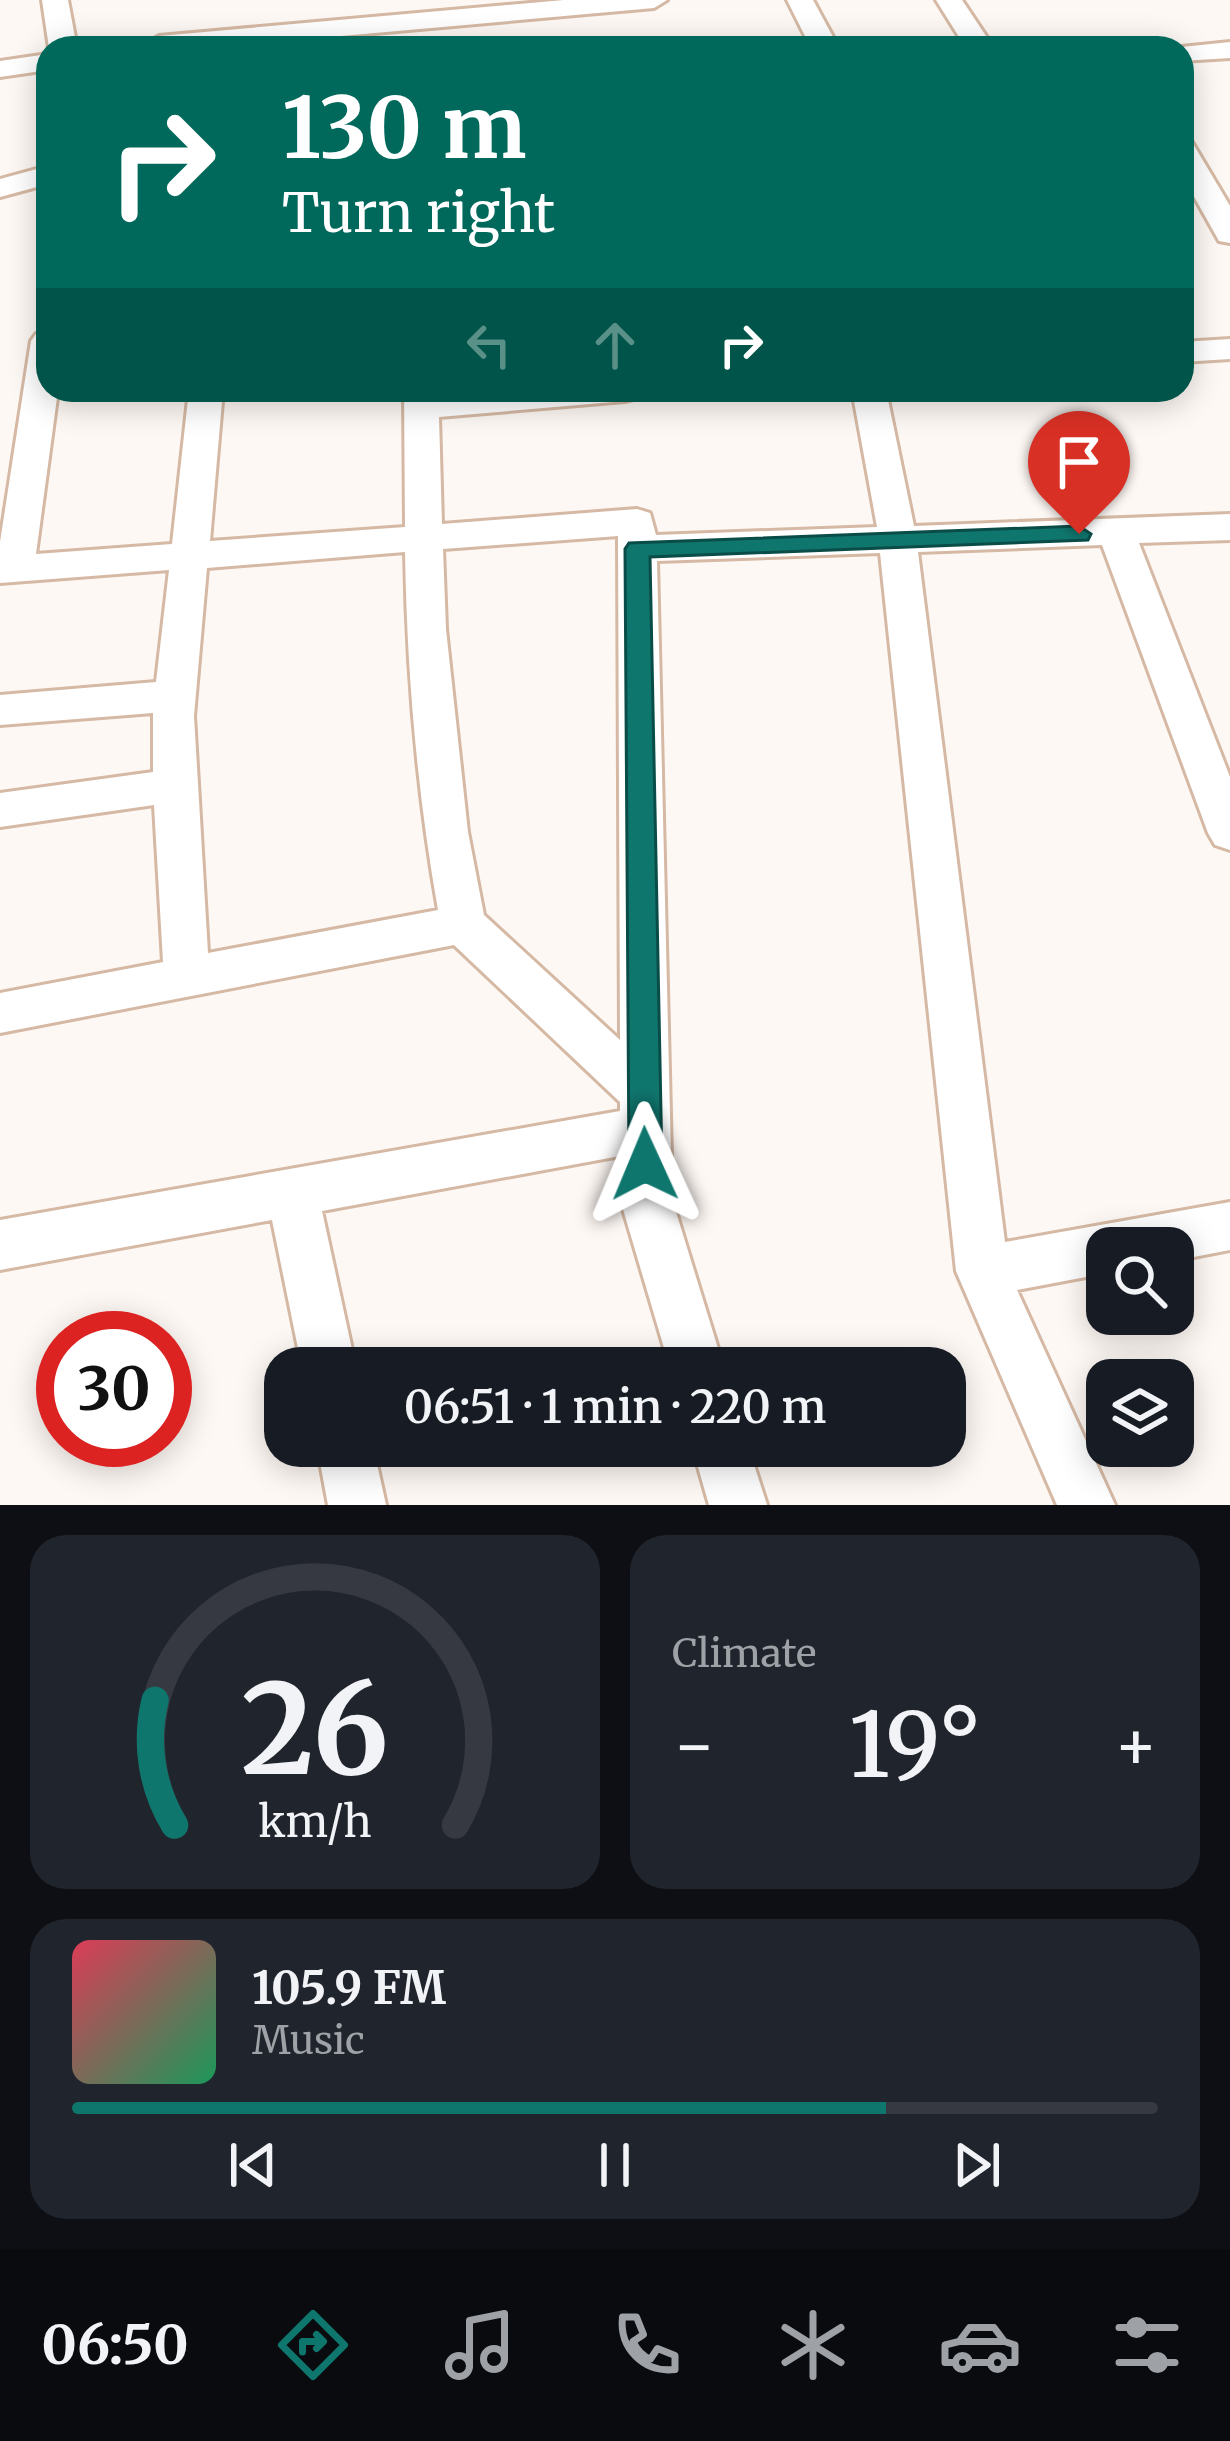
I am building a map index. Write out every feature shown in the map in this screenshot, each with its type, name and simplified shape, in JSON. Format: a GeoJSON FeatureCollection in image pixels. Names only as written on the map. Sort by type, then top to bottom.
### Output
{"type":"FeatureCollection","features":[{"type":"Feature","properties":{"kind":"street"},"geometry":{"type":"LineString","coordinates":[[55,0],[60,36]]}},
{"type":"Feature","properties":{"kind":"street"},"geometry":{"type":"LineString","coordinates":[[220,36],[426,9],[654,0]]}},
{"type":"Feature","properties":{"kind":"street"},"geometry":{"type":"LineString","coordinates":[[800,0],[819,36]]}},
{"type":"Feature","properties":{"kind":"street"},"geometry":{"type":"LineString","coordinates":[[949,0],[972,36]]}},
{"type":"Feature","properties":{"kind":"street"},"geometry":{"type":"LineString","coordinates":[[1194,52],[1230,50]]}},
{"type":"Feature","properties":{"kind":"street"},"geometry":{"type":"LineString","coordinates":[[0,69],[36,64]]}},
{"type":"Feature","properties":{"kind":"street"},"geometry":{"type":"LineString","coordinates":[[1194,174],[1230,234]]}},
{"type":"Feature","properties":{"kind":"street"},"geometry":{"type":"LineString","coordinates":[[0,188],[36,178]]}},
{"type":"Feature","properties":{"kind":"street"},"geometry":{"type":"LineString","coordinates":[[1194,351],[1230,349]]}},
{"type":"Feature","properties":{"kind":"street"},"geometry":{"type":"LineString","coordinates":[[37,402],[7,570],[637,522],[646,1198],[691,1347]]}},
{"type":"Feature","properties":{"kind":"street"},"geometry":{"type":"LineString","coordinates":[[188,980],[175,785],[175,696],[205,402]]}},
{"type":"Feature","properties":{"kind":"street"},"geometry":{"type":"LineString","coordinates":[[422,402],[426,629],[446,832],[463,924],[645,1111]]}},
{"type":"Feature","properties":{"kind":"street"},"geometry":{"type":"LineString","coordinates":[[871,402],[898,541],[982,1271],[1087,1505]]}},
{"type":"Feature","properties":{"kind":"street"},"geometry":{"type":"LineString","coordinates":[[638,549],[1230,527]]}},
{"type":"Feature","properties":{"kind":"street"},"geometry":{"type":"LineString","coordinates":[[1116,532],[1230,833]]}},
{"type":"Feature","properties":{"kind":"street"},"geometry":{"type":"LineString","coordinates":[[0,710],[175,696]]}},
{"type":"Feature","properties":{"kind":"street"},"geometry":{"type":"LineString","coordinates":[[0,810],[175,785]]}},
{"type":"Feature","properties":{"kind":"street"},"geometry":{"type":"LineString","coordinates":[[0,1012],[188,980],[463,924]]}},
{"type":"Feature","properties":{"kind":"street"},"geometry":{"type":"LineString","coordinates":[[0,1245],[292,1192],[645,1111]]}},
{"type":"Feature","properties":{"kind":"street"},"geometry":{"type":"LineString","coordinates":[[292,1192],[325,1347]]}},
{"type":"Feature","properties":{"kind":"street"},"geometry":{"type":"LineString","coordinates":[[1194,1232],[1230,1226]]}},
{"type":"Feature","properties":{"kind":"street"},"geometry":{"type":"LineString","coordinates":[[982,1271],[1086,1252]]}},
{"type":"Feature","properties":{"kind":"street"},"geometry":{"type":"LineString","coordinates":[[349,1467],[357,1505]]}},
{"type":"Feature","properties":{"kind":"street"},"geometry":{"type":"LineString","coordinates":[[726,1467],[738,1505]]}},
{"type":"Feature","properties":{"kind":"route"},"geometry":{"type":"LineString","coordinates":[[645,1164],[638,549],[1079,534]]}}]}
